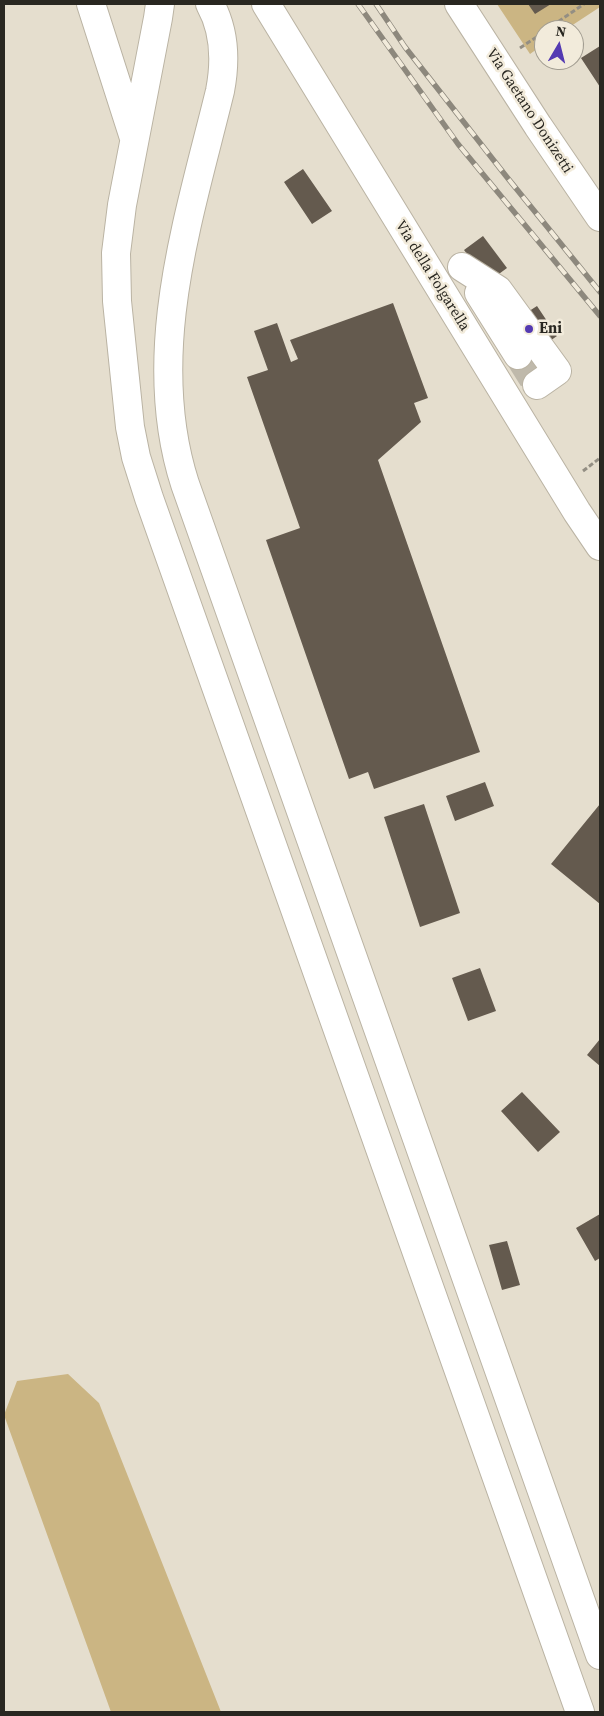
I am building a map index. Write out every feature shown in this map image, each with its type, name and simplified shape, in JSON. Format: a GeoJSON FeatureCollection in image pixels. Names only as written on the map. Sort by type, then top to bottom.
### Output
{"type":"FeatureCollection","features":[{"type":"Feature","properties":{"kind":"street"},"geometry":{"type":"LineString","coordinates":[[91,4],[135,140]]}},
{"type":"Feature","properties":{"kind":"street"},"geometry":{"type":"LineString","coordinates":[[160,4],[120,219],[116,261],[117,302],[125,388],[136,457],[580,1712]]}},
{"type":"Feature","properties":{"kind":"street"},"geometry":{"type":"LineString","coordinates":[[210,4],[219,23],[223,43],[223,67],[220,90],[183,244],[174,290],[168,358],[170,411],[175,448],[185,484],[600,1655]]}},
{"type":"Feature","properties":{"kind":"street","name":"Via della Folgarella"},"geometry":{"type":"LineString","coordinates":[[266,4],[577,512],[600,546]]}},
{"type":"Feature","properties":{"kind":"street","name":"Via Gaetano Donizetti"},"geometry":{"type":"LineString","coordinates":[[459,4],[600,217]]}},
{"type":"Feature","properties":{"kind":"street"},"geometry":{"type":"LineString","coordinates":[[426,266],[462,267],[498,290],[557,371],[535,382],[516,412]]}},
{"type":"Feature","properties":{"kind":"street"},"geometry":{"type":"LineString","coordinates":[[462,267],[518,355]]}},
{"type":"Feature","properties":{"kind":"path"},"geometry":{"type":"LineString","coordinates":[[561,20],[584,4]]}},
{"type":"Feature","properties":{"kind":"path"},"geometry":{"type":"LineString","coordinates":[[524,45],[534,38]]}},
{"type":"Feature","properties":{"kind":"path"},"geometry":{"type":"LineString","coordinates":[[581,472],[600,458]]}},
{"type":"Feature","properties":{"kind":"shaded area"},"geometry":{"type":"Polygon","coordinates":[[[497,4],[600,4],[600,7],[580,20],[534,20],[534,51],[530,54],[497,4]]]}},
{"type":"Feature","properties":{"kind":"shaded area"},"geometry":{"type":"Polygon","coordinates":[[[68,1374],[99,1403],[221,1712],[111,1712],[4,1415],[17,1381],[68,1374]]]}},
{"type":"Feature","properties":{"kind":"building"},"geometry":{"type":"Polygon","coordinates":[[[528,4],[551,4],[535,14],[528,4]]]}},
{"type":"Feature","properties":{"kind":"building"},"geometry":{"type":"Polygon","coordinates":[[[600,46],[600,87],[584,63],[584,56],[600,46]]]}},
{"type":"Feature","properties":{"kind":"building"},"geometry":{"type":"Polygon","coordinates":[[[303,169],[332,211],[312,224],[284,182],[303,169]]]}},
{"type":"Feature","properties":{"kind":"building"},"geometry":{"type":"Polygon","coordinates":[[[483,236],[507,268],[488,282],[464,250],[483,236]]]}},
{"type":"Feature","properties":{"kind":"building"},"geometry":{"type":"Polygon","coordinates":[[[393,303],[428,398],[414,403],[421,422],[378,460],[480,752],[374,789],[368,772],[349,779],[266,540],[300,528],[247,377],[268,370],[254,331],[277,323],[291,362],[298,359],[290,340],[393,303]]]}},
{"type":"Feature","properties":{"kind":"building"},"geometry":{"type":"Polygon","coordinates":[[[537,306],[557,336],[544,345],[523,315],[537,306]]]}},
{"type":"Feature","properties":{"kind":"building"},"geometry":{"type":"Polygon","coordinates":[[[534,344],[550,368],[525,384],[509,360],[534,344]]]}},
{"type":"Feature","properties":{"kind":"building"},"geometry":{"type":"Polygon","coordinates":[[[485,782],[494,806],[455,821],[446,796],[485,782]]]}},
{"type":"Feature","properties":{"kind":"building"},"geometry":{"type":"Polygon","coordinates":[[[424,804],[460,913],[420,927],[384,817],[424,804]]]}},
{"type":"Feature","properties":{"kind":"building"},"geometry":{"type":"Polygon","coordinates":[[[600,804],[600,904],[551,864],[600,804]]]}},
{"type":"Feature","properties":{"kind":"building"},"geometry":{"type":"Polygon","coordinates":[[[480,968],[496,1011],[468,1021],[452,978],[480,968]]]}},
{"type":"Feature","properties":{"kind":"building"},"geometry":{"type":"Polygon","coordinates":[[[600,1039],[600,1066],[587,1055],[600,1039]]]}},
{"type":"Feature","properties":{"kind":"building"},"geometry":{"type":"Polygon","coordinates":[[[522,1092],[560,1132],[538,1152],[501,1111],[522,1092]]]}},
{"type":"Feature","properties":{"kind":"building"},"geometry":{"type":"Polygon","coordinates":[[[600,1214],[600,1258],[595,1261],[576,1228],[600,1214]]]}},
{"type":"Feature","properties":{"kind":"building"},"geometry":{"type":"Polygon","coordinates":[[[507,1241],[520,1285],[502,1290],[489,1245],[507,1241]]]}},
{"type":"Feature","properties":{"kind":"tunnel"},"geometry":{"type":"LineString","coordinates":[[518,355],[533,379]]}},
{"type":"Feature","properties":{"kind":"railway"},"geometry":{"type":"LineString","coordinates":[[358,4],[458,144],[600,316]]}},
{"type":"Feature","properties":{"kind":"railway"},"geometry":{"type":"LineString","coordinates":[[376,4],[405,47],[600,292]]}},
{"type":"Feature","properties":{"kind":"place","name":"Eni"},"geometry":{"type":"Point","coordinates":[529,329]}}]}
